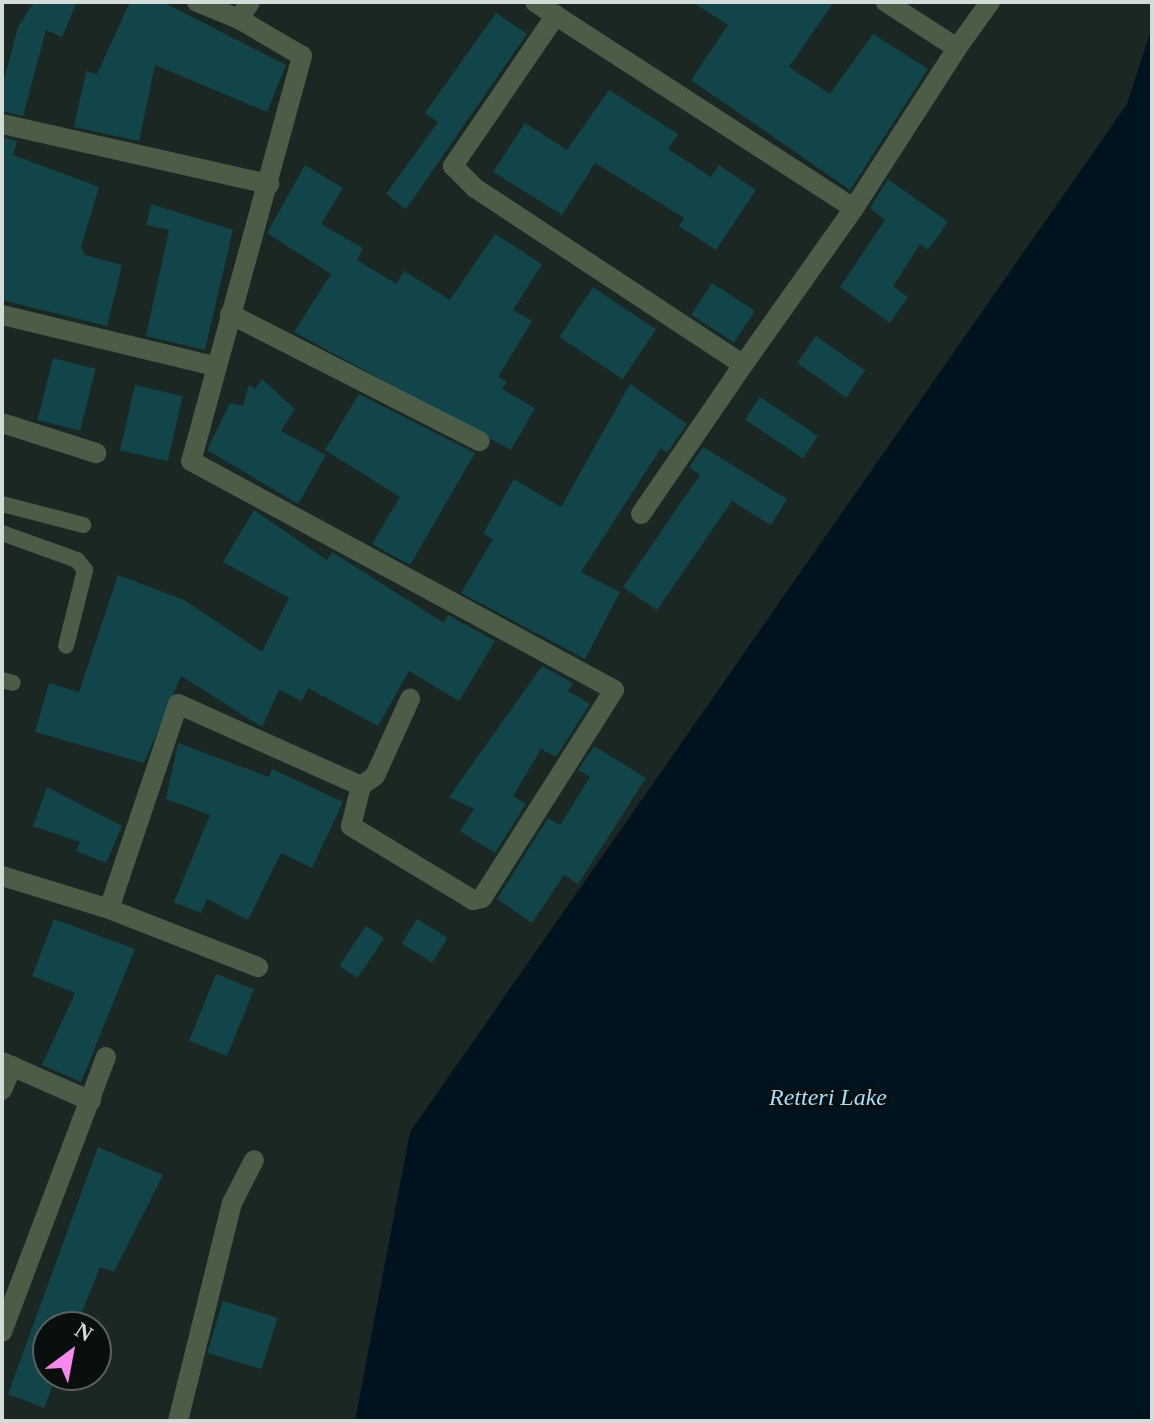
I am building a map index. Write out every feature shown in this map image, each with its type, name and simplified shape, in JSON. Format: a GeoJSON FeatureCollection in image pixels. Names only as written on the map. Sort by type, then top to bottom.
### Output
{"type":"FeatureCollection","features":[{"type":"Feature","properties":{"kind":"street"},"geometry":{"type":"LineString","coordinates":[[197,2],[245,10],[302,56],[269,184],[214,366],[191,461],[614,690],[482,898],[473,900],[351,826],[361,786],[375,776],[410,699]]}},
{"type":"Feature","properties":{"kind":"street"},"geometry":{"type":"LineString","coordinates":[[535,2],[854,208]]}},
{"type":"Feature","properties":{"kind":"street"},"geometry":{"type":"LineString","coordinates":[[886,2],[957,48]]}},
{"type":"Feature","properties":{"kind":"street"},"geometry":{"type":"LineString","coordinates":[[641,514],[854,208],[990,2]]}},
{"type":"Feature","properties":{"kind":"street"},"geometry":{"type":"LineString","coordinates":[[556,15],[453,166],[743,365]]}},
{"type":"Feature","properties":{"kind":"street"},"geometry":{"type":"LineString","coordinates":[[2,124],[269,184]]}},
{"type":"Feature","properties":{"kind":"street"},"geometry":{"type":"LineString","coordinates":[[230,314],[479,441]]}},
{"type":"Feature","properties":{"kind":"street"},"geometry":{"type":"LineString","coordinates":[[2,315],[214,366]]}},
{"type":"Feature","properties":{"kind":"street"},"geometry":{"type":"LineString","coordinates":[[2,423],[96,453]]}},
{"type":"Feature","properties":{"kind":"street"},"geometry":{"type":"LineString","coordinates":[[109,909],[178,704],[361,786]]}},
{"type":"Feature","properties":{"kind":"street"},"geometry":{"type":"LineString","coordinates":[[2,876],[109,909],[258,967]]}},
{"type":"Feature","properties":{"kind":"street"},"geometry":{"type":"LineString","coordinates":[[2,1332],[106,1057]]}},
{"type":"Feature","properties":{"kind":"street"},"geometry":{"type":"LineString","coordinates":[[2,1090],[7,1064],[91,1101]]}},
{"type":"Feature","properties":{"kind":"street"},"geometry":{"type":"LineString","coordinates":[[178,1421],[232,1203],[254,1160]]}},
{"type":"Feature","properties":{"kind":"lane"},"geometry":{"type":"LineString","coordinates":[[2,504],[83,525]]}},
{"type":"Feature","properties":{"kind":"lane"},"geometry":{"type":"LineString","coordinates":[[2,533],[77,560],[85,570],[66,646]]}},
{"type":"Feature","properties":{"kind":"water","name":"Retteri Lake"},"geometry":{"type":"Polygon","coordinates":[[[1152,27],[1152,1421],[355,1421],[410,1132],[1127,104],[1152,27]]]}},
{"type":"Feature","properties":{"kind":"building"},"geometry":{"type":"Polygon","coordinates":[[[34,2],[77,2],[62,37],[46,30],[23,116],[2,111],[2,86],[18,27],[34,2]]]}},
{"type":"Feature","properties":{"kind":"building"},"geometry":{"type":"Polygon","coordinates":[[[130,2],[163,2],[286,65],[267,112],[155,65],[139,141],[74,127],[86,71],[97,74],[130,2]]]}},
{"type":"Feature","properties":{"kind":"building"},"geometry":{"type":"Polygon","coordinates":[[[692,2],[834,2],[789,67],[830,94],[873,34],[928,69],[850,190],[691,80],[728,25],[692,2]]]}},
{"type":"Feature","properties":{"kind":"building"},"geometry":{"type":"Polygon","coordinates":[[[496,13],[527,34],[406,209],[386,194],[438,122],[425,113],[496,13]]]}},
{"type":"Feature","properties":{"kind":"building"},"geometry":{"type":"Polygon","coordinates":[[[609,90],[678,134],[668,149],[711,177],[719,165],[756,190],[716,250],[679,226],[684,218],[595,163],[562,215],[493,172],[525,123],[567,150],[609,90]]]}},
{"type":"Feature","properties":{"kind":"building"},"geometry":{"type":"Polygon","coordinates":[[[2,137],[17,141],[13,155],[99,187],[81,247],[85,255],[122,265],[107,326],[2,300],[2,137]]]}},
{"type":"Feature","properties":{"kind":"building"},"geometry":{"type":"Polygon","coordinates":[[[305,165],[343,188],[321,224],[363,248],[357,260],[396,284],[404,271],[450,300],[495,234],[542,264],[513,310],[532,321],[498,377],[507,382],[502,389],[535,408],[511,450],[294,332],[331,274],[267,233],[305,165]]]}},
{"type":"Feature","properties":{"kind":"building"},"geometry":{"type":"Polygon","coordinates":[[[888,179],[948,222],[928,250],[920,244],[893,286],[908,297],[890,323],[840,287],[885,220],[870,208],[888,179]]]}},
{"type":"Feature","properties":{"kind":"building"},"geometry":{"type":"Polygon","coordinates":[[[151,204],[233,230],[205,350],[146,336],[169,230],[146,225],[151,204]]]}},
{"type":"Feature","properties":{"kind":"building"},"geometry":{"type":"Polygon","coordinates":[[[712,283],[755,311],[734,343],[691,315],[712,283]]]}},
{"type":"Feature","properties":{"kind":"building"},"geometry":{"type":"Polygon","coordinates":[[[593,287],[656,329],[622,379],[559,337],[593,287]]]}},
{"type":"Feature","properties":{"kind":"building"},"geometry":{"type":"Polygon","coordinates":[[[816,336],[865,370],[846,397],[797,363],[816,336]]]}},
{"type":"Feature","properties":{"kind":"building"},"geometry":{"type":"Polygon","coordinates":[[[53,358],[96,369],[80,431],[38,420],[53,358]]]}},
{"type":"Feature","properties":{"kind":"building"},"geometry":{"type":"Polygon","coordinates":[[[262,379],[295,409],[281,431],[326,455],[298,504],[207,450],[230,403],[243,406],[249,385],[255,389],[262,379]]]}},
{"type":"Feature","properties":{"kind":"building"},"geometry":{"type":"Polygon","coordinates":[[[630,384],[687,424],[667,453],[661,448],[581,572],[620,592],[585,659],[461,593],[493,539],[483,534],[514,479],[561,507],[630,384]]]}},
{"type":"Feature","properties":{"kind":"building"},"geometry":{"type":"Polygon","coordinates":[[[135,385],[183,396],[168,461],[120,450],[135,385]]]}},
{"type":"Feature","properties":{"kind":"building"},"geometry":{"type":"Polygon","coordinates":[[[359,394],[475,453],[410,565],[372,544],[400,497],[325,450],[359,394]]]}},
{"type":"Feature","properties":{"kind":"building"},"geometry":{"type":"Polygon","coordinates":[[[760,397],[818,436],[803,459],[745,419],[760,397]]]}},
{"type":"Feature","properties":{"kind":"building"},"geometry":{"type":"Polygon","coordinates":[[[703,447],[787,499],[771,525],[732,501],[657,610],[623,587],[700,475],[689,467],[703,447]]]}},
{"type":"Feature","properties":{"kind":"building"},"geometry":{"type":"Polygon","coordinates":[[[254,510],[327,560],[332,552],[444,623],[448,615],[495,641],[459,701],[409,671],[378,726],[308,688],[302,701],[279,690],[262,727],[181,676],[144,763],[35,732],[49,683],[79,692],[118,575],[184,600],[262,652],[289,598],[223,562],[254,510]]]}},
{"type":"Feature","properties":{"kind":"building"},"geometry":{"type":"Polygon","coordinates":[[[542,666],[573,683],[568,691],[590,704],[556,757],[541,749],[513,796],[526,804],[495,853],[460,831],[474,809],[449,797],[542,666]]]}},
{"type":"Feature","properties":{"kind":"building"},"geometry":{"type":"Polygon","coordinates":[[[178,743],[269,777],[272,769],[343,802],[312,868],[281,853],[248,920],[207,899],[201,913],[174,902],[210,815],[166,799],[178,743]]]}},
{"type":"Feature","properties":{"kind":"building"},"geometry":{"type":"Polygon","coordinates":[[[594,746],[646,778],[578,884],[564,875],[532,923],[497,899],[548,818],[560,825],[590,777],[578,770],[594,746]]]}},
{"type":"Feature","properties":{"kind":"building"},"geometry":{"type":"Polygon","coordinates":[[[47,787],[122,826],[106,863],[76,851],[80,842],[33,826],[47,787]]]}},
{"type":"Feature","properties":{"kind":"building"},"geometry":{"type":"Polygon","coordinates":[[[54,919],[135,949],[81,1082],[42,1065],[75,993],[32,976],[54,919]]]}},
{"type":"Feature","properties":{"kind":"building"},"geometry":{"type":"Polygon","coordinates":[[[417,919],[448,938],[432,963],[402,944],[417,919]]]}},
{"type":"Feature","properties":{"kind":"building"},"geometry":{"type":"Polygon","coordinates":[[[366,926],[384,938],[357,978],[339,966],[366,926]]]}},
{"type":"Feature","properties":{"kind":"building"},"geometry":{"type":"Polygon","coordinates":[[[216,974],[254,989],[227,1056],[189,1041],[216,974]]]}},
{"type":"Feature","properties":{"kind":"building"},"geometry":{"type":"Polygon","coordinates":[[[98,1147],[163,1175],[114,1272],[100,1267],[82,1311],[38,1311],[98,1147]]]}},
{"type":"Feature","properties":{"kind":"building"},"geometry":{"type":"Polygon","coordinates":[[[223,1301],[278,1318],[262,1369],[207,1353],[223,1301]]]}},
{"type":"Feature","properties":{"kind":"building"},"geometry":{"type":"Polygon","coordinates":[[[32,1328],[32,1391],[51,1391],[44,1408],[8,1394],[32,1328]]]}}]}
